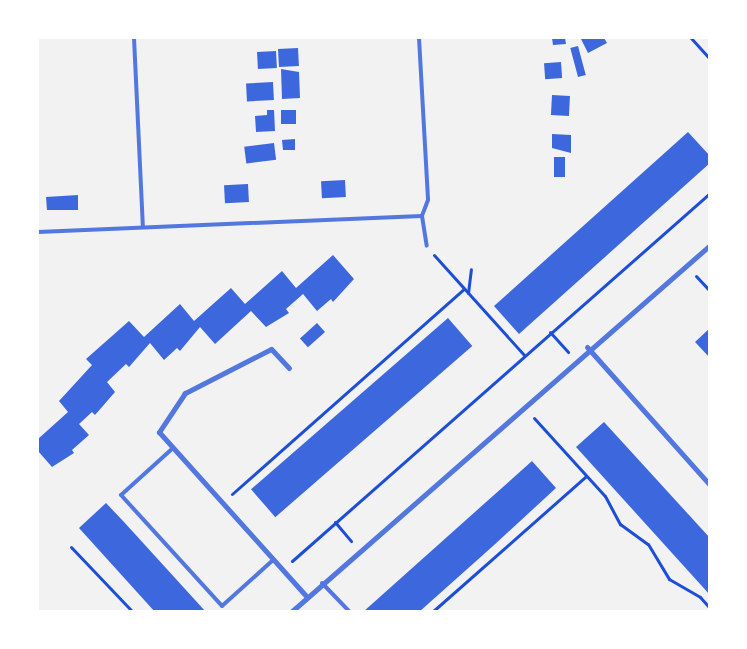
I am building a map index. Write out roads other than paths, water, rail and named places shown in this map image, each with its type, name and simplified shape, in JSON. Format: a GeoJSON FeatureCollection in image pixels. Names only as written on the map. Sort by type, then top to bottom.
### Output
{"type":"FeatureCollection","features":[{"type":"Feature","properties":{"kind":"street"},"geometry":{"type":"LineString","coordinates":[[291,612],[574,358],[710,245]]}},
{"type":"Feature","properties":{"kind":"street"},"geometry":{"type":"LineString","coordinates":[[588,347],[710,485]]}},
{"type":"Feature","properties":{"kind":"street"},"geometry":{"type":"LineString","coordinates":[[289,368],[271,348],[185,393],[160,432],[307,597]]}},
{"type":"Feature","properties":{"kind":"lane"},"geometry":{"type":"LineString","coordinates":[[134,38],[143,227]]}},
{"type":"Feature","properties":{"kind":"lane"},"geometry":{"type":"LineString","coordinates":[[419,38],[428,200],[422,216],[427,246]]}},
{"type":"Feature","properties":{"kind":"lane"},"geometry":{"type":"LineString","coordinates":[[38,232],[422,216]]}},
{"type":"Feature","properties":{"kind":"lane"},"geometry":{"type":"LineString","coordinates":[[173,448],[122,495],[222,606],[274,560]]}},
{"type":"Feature","properties":{"kind":"lane"},"geometry":{"type":"LineString","coordinates":[[322,583],[350,612]]}}]}
